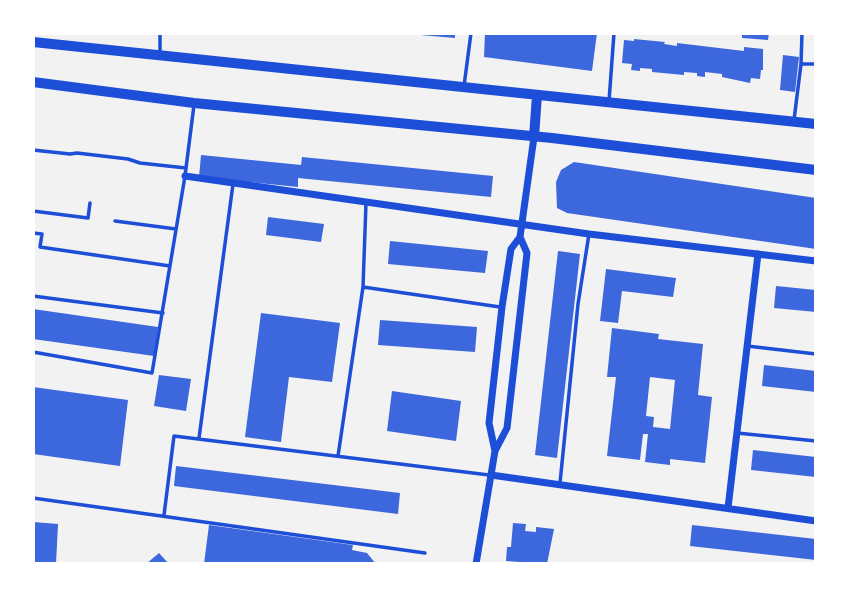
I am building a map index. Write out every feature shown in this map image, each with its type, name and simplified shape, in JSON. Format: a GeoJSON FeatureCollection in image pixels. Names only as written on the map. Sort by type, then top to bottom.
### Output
{"type":"FeatureCollection","features":[{"type":"Feature","properties":{"kind":"main road"},"geometry":{"type":"LineString","coordinates":[[33,42],[816,124]]}},
{"type":"Feature","properties":{"kind":"main road"},"geometry":{"type":"LineString","coordinates":[[33,82],[194,103],[534,137],[816,170]]}},
{"type":"Feature","properties":{"kind":"main road"},"geometry":{"type":"LineString","coordinates":[[534,137],[537,95]]}},
{"type":"Feature","properties":{"kind":"street"},"geometry":{"type":"LineString","coordinates":[[495,451],[489,423],[502,307],[511,250],[520,237],[534,137]]}},
{"type":"Feature","properties":{"kind":"street"},"geometry":{"type":"LineString","coordinates":[[186,172],[233,184],[366,203],[589,234],[816,261]]}},
{"type":"Feature","properties":{"kind":"street"},"geometry":{"type":"LineString","coordinates":[[477,564],[495,451],[506,428],[527,253],[520,237]]}},
{"type":"Feature","properties":{"kind":"street"},"geometry":{"type":"LineString","coordinates":[[728,508],[758,254]]}},
{"type":"Feature","properties":{"kind":"street"},"geometry":{"type":"LineString","coordinates":[[491,475],[816,521]]}},
{"type":"Feature","properties":{"kind":"lane"},"geometry":{"type":"LineString","coordinates":[[160,33],[160,57]]}},
{"type":"Feature","properties":{"kind":"lane"},"geometry":{"type":"LineString","coordinates":[[464,88],[471,33]]}},
{"type":"Feature","properties":{"kind":"lane"},"geometry":{"type":"LineString","coordinates":[[609,102],[614,33]]}},
{"type":"Feature","properties":{"kind":"lane"},"geometry":{"type":"LineString","coordinates":[[794,122],[802,33]]}},
{"type":"Feature","properties":{"kind":"lane"},"geometry":{"type":"LineString","coordinates":[[801,64],[816,64]]}},
{"type":"Feature","properties":{"kind":"lane"},"geometry":{"type":"LineString","coordinates":[[33,352],[152,373],[186,172],[194,103]]}},
{"type":"Feature","properties":{"kind":"lane"},"geometry":{"type":"LineString","coordinates":[[33,150],[128,159],[186,172]]}},
{"type":"Feature","properties":{"kind":"lane"},"geometry":{"type":"LineString","coordinates":[[199,439],[233,184]]}},
{"type":"Feature","properties":{"kind":"lane"},"geometry":{"type":"LineString","coordinates":[[33,211],[88,218],[90,203]]}},
{"type":"Feature","properties":{"kind":"lane"},"geometry":{"type":"LineString","coordinates":[[338,456],[363,287],[366,203]]}},
{"type":"Feature","properties":{"kind":"lane"},"geometry":{"type":"LineString","coordinates":[[115,221],[176,229]]}},
{"type":"Feature","properties":{"kind":"lane"},"geometry":{"type":"LineString","coordinates":[[33,233],[41,234],[40,247],[170,265]]}},
{"type":"Feature","properties":{"kind":"lane"},"geometry":{"type":"LineString","coordinates":[[559,485],[578,304],[589,234]]}},
{"type":"Feature","properties":{"kind":"lane"},"geometry":{"type":"LineString","coordinates":[[363,287],[502,307]]}},
{"type":"Feature","properties":{"kind":"lane"},"geometry":{"type":"LineString","coordinates":[[33,296],[163,313]]}},
{"type":"Feature","properties":{"kind":"lane"},"geometry":{"type":"LineString","coordinates":[[747,346],[816,354]]}},
{"type":"Feature","properties":{"kind":"lane"},"geometry":{"type":"LineString","coordinates":[[737,433],[816,441]]}},
{"type":"Feature","properties":{"kind":"lane"},"geometry":{"type":"LineString","coordinates":[[164,515],[174,436],[491,475]]}},
{"type":"Feature","properties":{"kind":"lane"},"geometry":{"type":"LineString","coordinates":[[33,498],[425,553]]}},
{"type":"Feature","properties":{"kind":"building"},"geometry":{"type":"Polygon","coordinates":[[[455,33],[455,38],[420,35],[455,33]]]}},
{"type":"Feature","properties":{"kind":"building"},"geometry":{"type":"Polygon","coordinates":[[[485,33],[597,33],[592,71],[484,57],[485,33]]]}},
{"type":"Feature","properties":{"kind":"building"},"geometry":{"type":"Polygon","coordinates":[[[742,33],[769,33],[768,40],[742,38],[742,33]]]}},
{"type":"Feature","properties":{"kind":"building"},"geometry":{"type":"Polygon","coordinates":[[[634,39],[677,46],[677,43],[744,51],[744,47],[763,49],[763,70],[760,79],[751,78],[750,83],[705,72],[705,77],[697,76],[697,73],[684,72],[684,75],[652,72],[652,69],[631,70],[632,64],[622,63],[624,40],[634,39]]]}},
{"type":"Feature","properties":{"kind":"building"},"geometry":{"type":"Polygon","coordinates":[[[783,55],[799,57],[795,92],[780,90],[783,55]]]}},
{"type":"Feature","properties":{"kind":"building"},"geometry":{"type":"Polygon","coordinates":[[[201,155],[301,165],[302,157],[493,176],[491,197],[298,178],[298,187],[199,177],[201,155]]]}},
{"type":"Feature","properties":{"kind":"building"},"geometry":{"type":"Polygon","coordinates":[[[574,162],[816,198],[816,249],[567,213],[557,208],[556,182],[561,170],[574,162]]]}},
{"type":"Feature","properties":{"kind":"building"},"geometry":{"type":"Polygon","coordinates":[[[268,217],[324,224],[321,242],[266,235],[268,217]]]}},
{"type":"Feature","properties":{"kind":"building"},"geometry":{"type":"Polygon","coordinates":[[[390,241],[488,251],[485,273],[388,264],[390,241]]]}},
{"type":"Feature","properties":{"kind":"building"},"geometry":{"type":"Polygon","coordinates":[[[558,251],[580,254],[557,458],[535,455],[558,251]]]}},
{"type":"Feature","properties":{"kind":"building"},"geometry":{"type":"Polygon","coordinates":[[[606,269],[676,278],[673,297],[622,291],[618,323],[600,321],[606,269]]]}},
{"type":"Feature","properties":{"kind":"building"},"geometry":{"type":"Polygon","coordinates":[[[776,286],[816,290],[816,312],[774,308],[776,286]]]}},
{"type":"Feature","properties":{"kind":"building"},"geometry":{"type":"Polygon","coordinates":[[[33,309],[158,327],[154,356],[33,339],[33,309]]]}},
{"type":"Feature","properties":{"kind":"building"},"geometry":{"type":"Polygon","coordinates":[[[261,313],[340,323],[332,382],[289,377],[281,442],[245,437],[261,313]]]}},
{"type":"Feature","properties":{"kind":"building"},"geometry":{"type":"Polygon","coordinates":[[[380,320],[477,327],[475,352],[378,345],[380,320]]]}},
{"type":"Feature","properties":{"kind":"building"},"geometry":{"type":"Polygon","coordinates":[[[612,328],[659,334],[658,339],[703,344],[698,395],[712,397],[705,463],[670,459],[670,465],[645,462],[648,434],[643,434],[640,460],[607,456],[616,377],[607,377],[612,328]],[[650,377],[646,416],[654,417],[653,427],[670,429],[675,380],[650,377]]]}},
{"type":"Feature","properties":{"kind":"building"},"geometry":{"type":"Polygon","coordinates":[[[764,365],[816,371],[816,392],[762,386],[764,365]]]}},
{"type":"Feature","properties":{"kind":"building"},"geometry":{"type":"Polygon","coordinates":[[[159,375],[191,379],[186,411],[154,406],[159,375]]]}},
{"type":"Feature","properties":{"kind":"building"},"geometry":{"type":"Polygon","coordinates":[[[33,387],[128,400],[120,466],[33,454],[33,387]]]}},
{"type":"Feature","properties":{"kind":"building"},"geometry":{"type":"Polygon","coordinates":[[[392,391],[461,401],[456,441],[387,431],[392,391]]]}},
{"type":"Feature","properties":{"kind":"building"},"geometry":{"type":"Polygon","coordinates":[[[753,450],[816,457],[816,477],[751,470],[753,450]]]}},
{"type":"Feature","properties":{"kind":"building"},"geometry":{"type":"Polygon","coordinates":[[[176,466],[400,493],[398,514],[174,486],[176,466]]]}},
{"type":"Feature","properties":{"kind":"building"},"geometry":{"type":"Polygon","coordinates":[[[33,522],[58,524],[56,564],[33,564],[33,522]]]}},
{"type":"Feature","properties":{"kind":"building"},"geometry":{"type":"Polygon","coordinates":[[[513,523],[526,524],[525,531],[536,532],[536,527],[554,529],[547,564],[506,561],[507,547],[511,547],[513,523]]]}},
{"type":"Feature","properties":{"kind":"building"},"geometry":{"type":"Polygon","coordinates":[[[209,525],[353,545],[352,550],[367,553],[376,564],[204,564],[209,525]]]}},
{"type":"Feature","properties":{"kind":"building"},"geometry":{"type":"Polygon","coordinates":[[[692,525],[816,539],[816,560],[690,546],[692,525]]]}},
{"type":"Feature","properties":{"kind":"building"},"geometry":{"type":"Polygon","coordinates":[[[159,553],[169,564],[146,564],[159,553]]]}}]}
